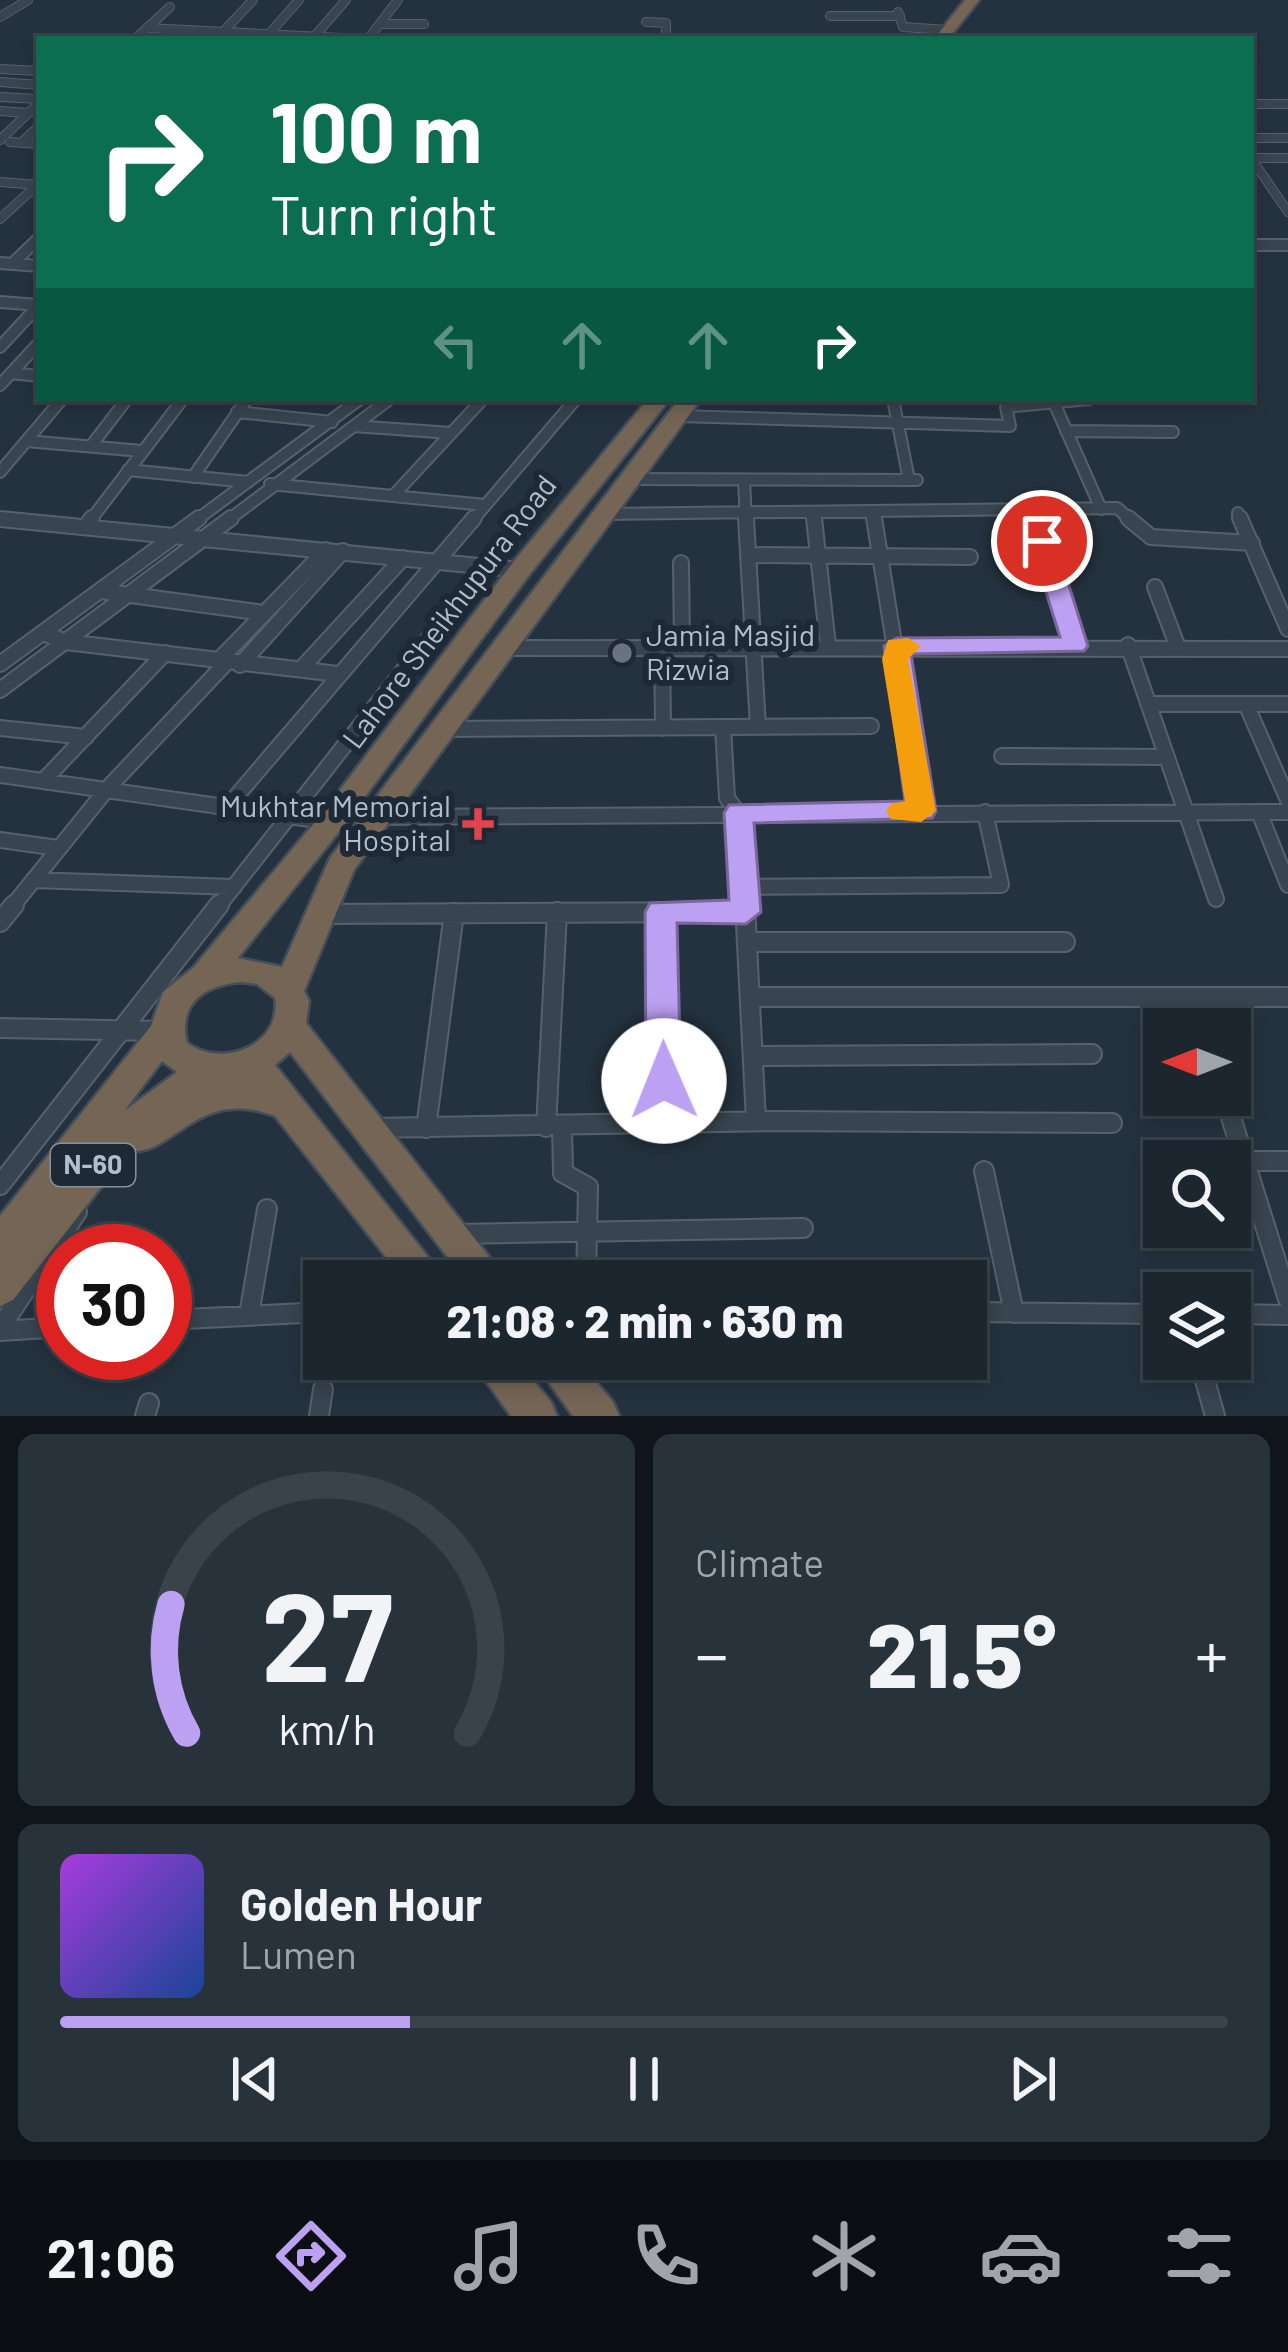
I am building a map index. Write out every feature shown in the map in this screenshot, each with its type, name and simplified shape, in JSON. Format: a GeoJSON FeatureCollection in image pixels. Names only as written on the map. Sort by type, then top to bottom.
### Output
{"type":"FeatureCollection","features":[{"type":"Feature","properties":{"kind":"highway"},"geometry":{"type":"LineString","coordinates":[[945,34],[967,6],[985,10],[966,36]]}},
{"type":"Feature","properties":{"kind":"highway"},"geometry":{"type":"LineString","coordinates":[[288,990],[316,914],[374,818],[629,479],[675,404]]}},
{"type":"Feature","properties":{"kind":"highway","name":"Lahore Sheikhupura Road"},"geometry":{"type":"LineString","coordinates":[[204,977],[331,822],[520,570],[675,404]]}},
{"type":"Feature","properties":{"kind":"highway"},"geometry":{"type":"LineString","coordinates":[[223,970],[261,971],[288,990],[293,1001],[290,1027],[281,1041],[252,1062],[212,1069],[179,1057],[166,1031],[176,1001],[204,977],[223,970]]}},
{"type":"Feature","properties":{"kind":"highway"},"geometry":{"type":"LineString","coordinates":[[290,1027],[472,1260]]}},
{"type":"Feature","properties":{"kind":"highway","name":"N-60"},"geometry":{"type":"LineString","coordinates":[[0,1244],[166,1031]]}},
{"type":"Feature","properties":{"kind":"highway"},"geometry":{"type":"LineString","coordinates":[[252,1062],[295,1109],[412,1260]]}},
{"type":"Feature","properties":{"kind":"highway","name":"N-60"},"geometry":{"type":"LineString","coordinates":[[0,1288],[96,1162],[153,1105],[212,1069]]}},
{"type":"Feature","properties":{"kind":"highway"},"geometry":{"type":"LineString","coordinates":[[96,1162],[168,1118],[227,1090],[264,1094],[295,1109]]}},
{"type":"Feature","properties":{"kind":"highway"},"geometry":{"type":"LineString","coordinates":[[507,1380],[537,1416]]}},
{"type":"Feature","properties":{"kind":"highway"},"geometry":{"type":"LineString","coordinates":[[569,1380],[599,1416]]}},
{"type":"Feature","properties":{"kind":"street"},"geometry":{"type":"LineString","coordinates":[[0,16],[28,0]]}},
{"type":"Feature","properties":{"kind":"street"},"geometry":{"type":"LineString","coordinates":[[223,32],[254,0]]}},
{"type":"Feature","properties":{"kind":"street"},"geometry":{"type":"LineString","coordinates":[[269,34],[299,0]]}},
{"type":"Feature","properties":{"kind":"street"},"geometry":{"type":"LineString","coordinates":[[315,36],[346,0]]}},
{"type":"Feature","properties":{"kind":"street"},"geometry":{"type":"LineString","coordinates":[[368,36],[398,0]]}},
{"type":"Feature","properties":{"kind":"street"},"geometry":{"type":"LineString","coordinates":[[138,36],[170,7]]}},
{"type":"Feature","properties":{"kind":"street"},"geometry":{"type":"LineString","coordinates":[[830,16],[899,13],[904,27],[945,34]]}},
{"type":"Feature","properties":{"kind":"street"},"geometry":{"type":"LineString","coordinates":[[646,22],[666,22],[666,36]]}},
{"type":"Feature","properties":{"kind":"street"},"geometry":{"type":"LineString","coordinates":[[380,23],[424,24]]}},
{"type":"Feature","properties":{"kind":"street"},"geometry":{"type":"LineString","coordinates":[[147,28],[299,36]]}},
{"type":"Feature","properties":{"kind":"street"},"geometry":{"type":"LineString","coordinates":[[187,36],[192,30]]}},
{"type":"Feature","properties":{"kind":"street"},"geometry":{"type":"LineString","coordinates":[[0,69],[36,71]]}},
{"type":"Feature","properties":{"kind":"street"},"geometry":{"type":"LineString","coordinates":[[0,82],[36,85]]}},
{"type":"Feature","properties":{"kind":"street"},"geometry":{"type":"LineString","coordinates":[[0,97],[36,101]]}},
{"type":"Feature","properties":{"kind":"street"},"geometry":{"type":"LineString","coordinates":[[10,142],[36,104]]}},
{"type":"Feature","properties":{"kind":"street"},"geometry":{"type":"LineString","coordinates":[[1254,104],[1288,104]]}},
{"type":"Feature","properties":{"kind":"street"},"geometry":{"type":"LineString","coordinates":[[0,111],[28,113]]}},
{"type":"Feature","properties":{"kind":"street"},"geometry":{"type":"LineString","coordinates":[[1254,137],[1288,138]]}},
{"type":"Feature","properties":{"kind":"street"},"geometry":{"type":"LineString","coordinates":[[1254,158],[1288,158]]}},
{"type":"Feature","properties":{"kind":"street"},"geometry":{"type":"LineString","coordinates":[[0,182],[36,184]]}},
{"type":"Feature","properties":{"kind":"street"},"geometry":{"type":"LineString","coordinates":[[1260,182],[1288,212]]}},
{"type":"Feature","properties":{"kind":"street"},"geometry":{"type":"LineString","coordinates":[[1260,182],[1288,223]]}},
{"type":"Feature","properties":{"kind":"street"},"geometry":{"type":"LineString","coordinates":[[0,218],[36,187]]}},
{"type":"Feature","properties":{"kind":"street"},"geometry":{"type":"LineString","coordinates":[[6,263],[36,240]]}},
{"type":"Feature","properties":{"kind":"street"},"geometry":{"type":"LineString","coordinates":[[1254,245],[1288,245]]}},
{"type":"Feature","properties":{"kind":"street"},"geometry":{"type":"LineString","coordinates":[[6,263],[36,266]]}},
{"type":"Feature","properties":{"kind":"street"},"geometry":{"type":"LineString","coordinates":[[0,302],[36,305]]}},
{"type":"Feature","properties":{"kind":"street"},"geometry":{"type":"LineString","coordinates":[[27,356],[0,351],[36,309]]}},
{"type":"Feature","properties":{"kind":"street"},"geometry":{"type":"LineString","coordinates":[[0,385],[36,346]]}},
{"type":"Feature","properties":{"kind":"street"},"geometry":{"type":"LineString","coordinates":[[10,374],[36,376]]}},
{"type":"Feature","properties":{"kind":"street"},"geometry":{"type":"LineString","coordinates":[[0,472],[59,402]]}},
{"type":"Feature","properties":{"kind":"street"},"geometry":{"type":"LineString","coordinates":[[91,446],[125,402]]}},
{"type":"Feature","properties":{"kind":"street"},"geometry":{"type":"LineString","coordinates":[[85,527],[181,402]]}},
{"type":"Feature","properties":{"kind":"street"},"geometry":{"type":"LineString","coordinates":[[193,477],[245,402]]}},
{"type":"Feature","properties":{"kind":"street"},"geometry":{"type":"LineString","coordinates":[[0,664],[356,402]]}},
{"type":"Feature","properties":{"kind":"street"},"geometry":{"type":"LineString","coordinates":[[0,689],[386,402]]}},
{"type":"Feature","properties":{"kind":"street"},"geometry":{"type":"LineString","coordinates":[[393,496],[480,402]]}},
{"type":"Feature","properties":{"kind":"street"},"geometry":{"type":"LineString","coordinates":[[227,806],[573,402]]}},
{"type":"Feature","properties":{"kind":"street"},"geometry":{"type":"LineString","coordinates":[[629,479],[913,480],[894,402]]}},
{"type":"Feature","properties":{"kind":"street"},"geometry":{"type":"LineString","coordinates":[[675,404],[1010,426],[1006,407],[1072,402]]}},
{"type":"Feature","properties":{"kind":"street"},"geometry":{"type":"LineString","coordinates":[[1055,405],[1101,509]]}},
{"type":"Feature","properties":{"kind":"street"},"geometry":{"type":"LineString","coordinates":[[237,412],[451,433]]}},
{"type":"Feature","properties":{"kind":"street"},"geometry":{"type":"LineString","coordinates":[[1066,431],[1173,432]]}},
{"type":"Feature","properties":{"kind":"street"},"geometry":{"type":"LineString","coordinates":[[26,441],[142,451]]}},
{"type":"Feature","properties":{"kind":"street"},"geometry":{"type":"LineString","coordinates":[[128,470],[485,505]]}},
{"type":"Feature","properties":{"kind":"street"},"geometry":{"type":"LineString","coordinates":[[744,480],[758,727]]}},
{"type":"Feature","properties":{"kind":"street"},"geometry":{"type":"LineString","coordinates":[[603,514],[1120,509],[1153,538],[1252,543]]}},
{"type":"Feature","properties":{"kind":"street"},"geometry":{"type":"LineString","coordinates":[[813,512],[828,646]]}},
{"type":"Feature","properties":{"kind":"street"},"geometry":{"type":"LineString","coordinates":[[873,513],[921,811]]}},
{"type":"Feature","properties":{"kind":"street"},"geometry":{"type":"LineString","coordinates":[[1035,513],[1075,646]]}},
{"type":"Feature","properties":{"kind":"street"},"geometry":{"type":"LineString","coordinates":[[1238,513],[1288,629]]}},
{"type":"Feature","properties":{"kind":"street"},"geometry":{"type":"LineString","coordinates":[[0,519],[520,570]]}},
{"type":"Feature","properties":{"kind":"street"},"geometry":{"type":"LineString","coordinates":[[228,663],[264,613],[326,550]]}},
{"type":"Feature","properties":{"kind":"street"},"geometry":{"type":"LineString","coordinates":[[0,922],[107,789],[343,551]]}},
{"type":"Feature","properties":{"kind":"street"},"geometry":{"type":"LineString","coordinates":[[750,555],[970,557]]}},
{"type":"Feature","properties":{"kind":"street"},"geometry":{"type":"LineString","coordinates":[[301,669],[404,558]]}},
{"type":"Feature","properties":{"kind":"street"},"geometry":{"type":"LineString","coordinates":[[681,563],[682,647]]}},
{"type":"Feature","properties":{"kind":"street"},"geometry":{"type":"LineString","coordinates":[[0,1185],[486,565]]}},
{"type":"Feature","properties":{"kind":"street"},"geometry":{"type":"LineString","coordinates":[[1155,586],[1177,645]]}},
{"type":"Feature","properties":{"kind":"street"},"geometry":{"type":"LineString","coordinates":[[101,591],[124,598],[264,613]]}},
{"type":"Feature","properties":{"kind":"street"},"geometry":{"type":"LineString","coordinates":[[43,633],[66,642],[338,674]]}},
{"type":"Feature","properties":{"kind":"street"},"geometry":{"type":"LineString","coordinates":[[1128,645],[1216,899]]}},
{"type":"Feature","properties":{"kind":"street"},"geometry":{"type":"LineString","coordinates":[[503,648],[1177,645],[1288,649]]}},
{"type":"Feature","properties":{"kind":"street"},"geometry":{"type":"LineString","coordinates":[[662,647],[663,728]]}},
{"type":"Feature","properties":{"kind":"street"},"geometry":{"type":"LineString","coordinates":[[44,779],[165,653]]}},
{"type":"Feature","properties":{"kind":"street"},"geometry":{"type":"LineString","coordinates":[[1148,704],[1288,704]]}},
{"type":"Feature","properties":{"kind":"street"},"geometry":{"type":"LineString","coordinates":[[1246,704],[1288,800]]}},
{"type":"Feature","properties":{"kind":"street"},"geometry":{"type":"LineString","coordinates":[[442,729],[872,726]]}},
{"type":"Feature","properties":{"kind":"street"},"geometry":{"type":"LineString","coordinates":[[723,727],[727,798],[739,813],[756,1121]]}},
{"type":"Feature","properties":{"kind":"street"},"geometry":{"type":"LineString","coordinates":[[0,728],[86,737]]}},
{"type":"Feature","properties":{"kind":"street"},"geometry":{"type":"LineString","coordinates":[[1002,757],[1166,758]]}},
{"type":"Feature","properties":{"kind":"street"},"geometry":{"type":"LineString","coordinates":[[0,775],[331,822]]}},
{"type":"Feature","properties":{"kind":"street"},"geometry":{"type":"LineString","coordinates":[[744,886],[996,886],[1001,876],[985,812]]}},
{"type":"Feature","properties":{"kind":"street"},"geometry":{"type":"LineString","coordinates":[[1258,812],[1288,885]]}},
{"type":"Feature","properties":{"kind":"street"},"geometry":{"type":"LineString","coordinates":[[374,818],[1288,812]]}},
{"type":"Feature","properties":{"kind":"street"},"geometry":{"type":"LineString","coordinates":[[0,840],[58,848]]}},
{"type":"Feature","properties":{"kind":"street"},"geometry":{"type":"LineString","coordinates":[[33,880],[234,887]]}},
{"type":"Feature","properties":{"kind":"street"},"geometry":{"type":"LineString","coordinates":[[557,912],[554,1126],[563,1173],[588,1187],[586,1260]]}},
{"type":"Feature","properties":{"kind":"street"},"geometry":{"type":"LineString","coordinates":[[661,912],[664,1124]]}},
{"type":"Feature","properties":{"kind":"street"},"geometry":{"type":"LineString","coordinates":[[316,914],[746,912]]}},
{"type":"Feature","properties":{"kind":"street"},"geometry":{"type":"LineString","coordinates":[[426,1128],[454,913]]}},
{"type":"Feature","properties":{"kind":"street"},"geometry":{"type":"LineString","coordinates":[[747,942],[1065,942]]}},
{"type":"Feature","properties":{"kind":"street"},"geometry":{"type":"LineString","coordinates":[[750,997],[1286,997]]}},
{"type":"Feature","properties":{"kind":"street"},"geometry":{"type":"LineString","coordinates":[[1194,998],[1197,1008]]}},
{"type":"Feature","properties":{"kind":"street"},"geometry":{"type":"LineString","coordinates":[[0,1028],[166,1031]]}},
{"type":"Feature","properties":{"kind":"street"},"geometry":{"type":"LineString","coordinates":[[753,1056],[1092,1054]]}},
{"type":"Feature","properties":{"kind":"street"},"geometry":{"type":"LineString","coordinates":[[365,1128],[756,1121],[1112,1123]]}},
{"type":"Feature","properties":{"kind":"street"},"geometry":{"type":"LineString","coordinates":[[1251,1161],[1288,1161]]}},
{"type":"Feature","properties":{"kind":"street"},"geometry":{"type":"LineString","coordinates":[[0,1329],[62,1242],[88,1191],[96,1162]]}},
{"type":"Feature","properties":{"kind":"street"},"geometry":{"type":"LineString","coordinates":[[984,1171],[1014,1312]]}},
{"type":"Feature","properties":{"kind":"street"},"geometry":{"type":"LineString","coordinates":[[1251,1180],[1288,1299]]}},
{"type":"Feature","properties":{"kind":"street"},"geometry":{"type":"LineString","coordinates":[[249,1315],[267,1209]]}},
{"type":"Feature","properties":{"kind":"street"},"geometry":{"type":"LineString","coordinates":[[452,1234],[803,1228]]}},
{"type":"Feature","properties":{"kind":"street"},"geometry":{"type":"LineString","coordinates":[[987,1312],[1143,1314]]}},
{"type":"Feature","properties":{"kind":"street"},"geometry":{"type":"LineString","coordinates":[[192,1318],[303,1313]]}},
{"type":"Feature","properties":{"kind":"street"},"geometry":{"type":"LineString","coordinates":[[1251,1314],[1288,1315]]}},
{"type":"Feature","properties":{"kind":"street"},"geometry":{"type":"LineString","coordinates":[[0,1329],[36,1328]]}},
{"type":"Feature","properties":{"kind":"street"},"geometry":{"type":"LineString","coordinates":[[1204,1380],[1215,1416]]}},
{"type":"Feature","properties":{"kind":"street"},"geometry":{"type":"LineString","coordinates":[[319,1416],[323,1389]]}},
{"type":"Feature","properties":{"kind":"slow traffic"},"geometry":{"type":"LineString","coordinates":[[901,811],[921,811],[895,659],[897,646],[908,646]]}},
{"type":"Feature","properties":{"kind":"place","name":"Jamia Masjid Rizwia"},"geometry":{"type":"Point","coordinates":[622,653]}},
{"type":"Feature","properties":{"kind":"place","name":"Mukhtar Memorial Hospital"},"geometry":{"type":"Point","coordinates":[478,824]}},
{"type":"Feature","properties":{"kind":"route"},"geometry":{"type":"LineString","coordinates":[[664,1081],[661,912],[746,912],[739,813],[921,811],[895,659],[897,646],[1075,646],[1042,541]]}}]}
